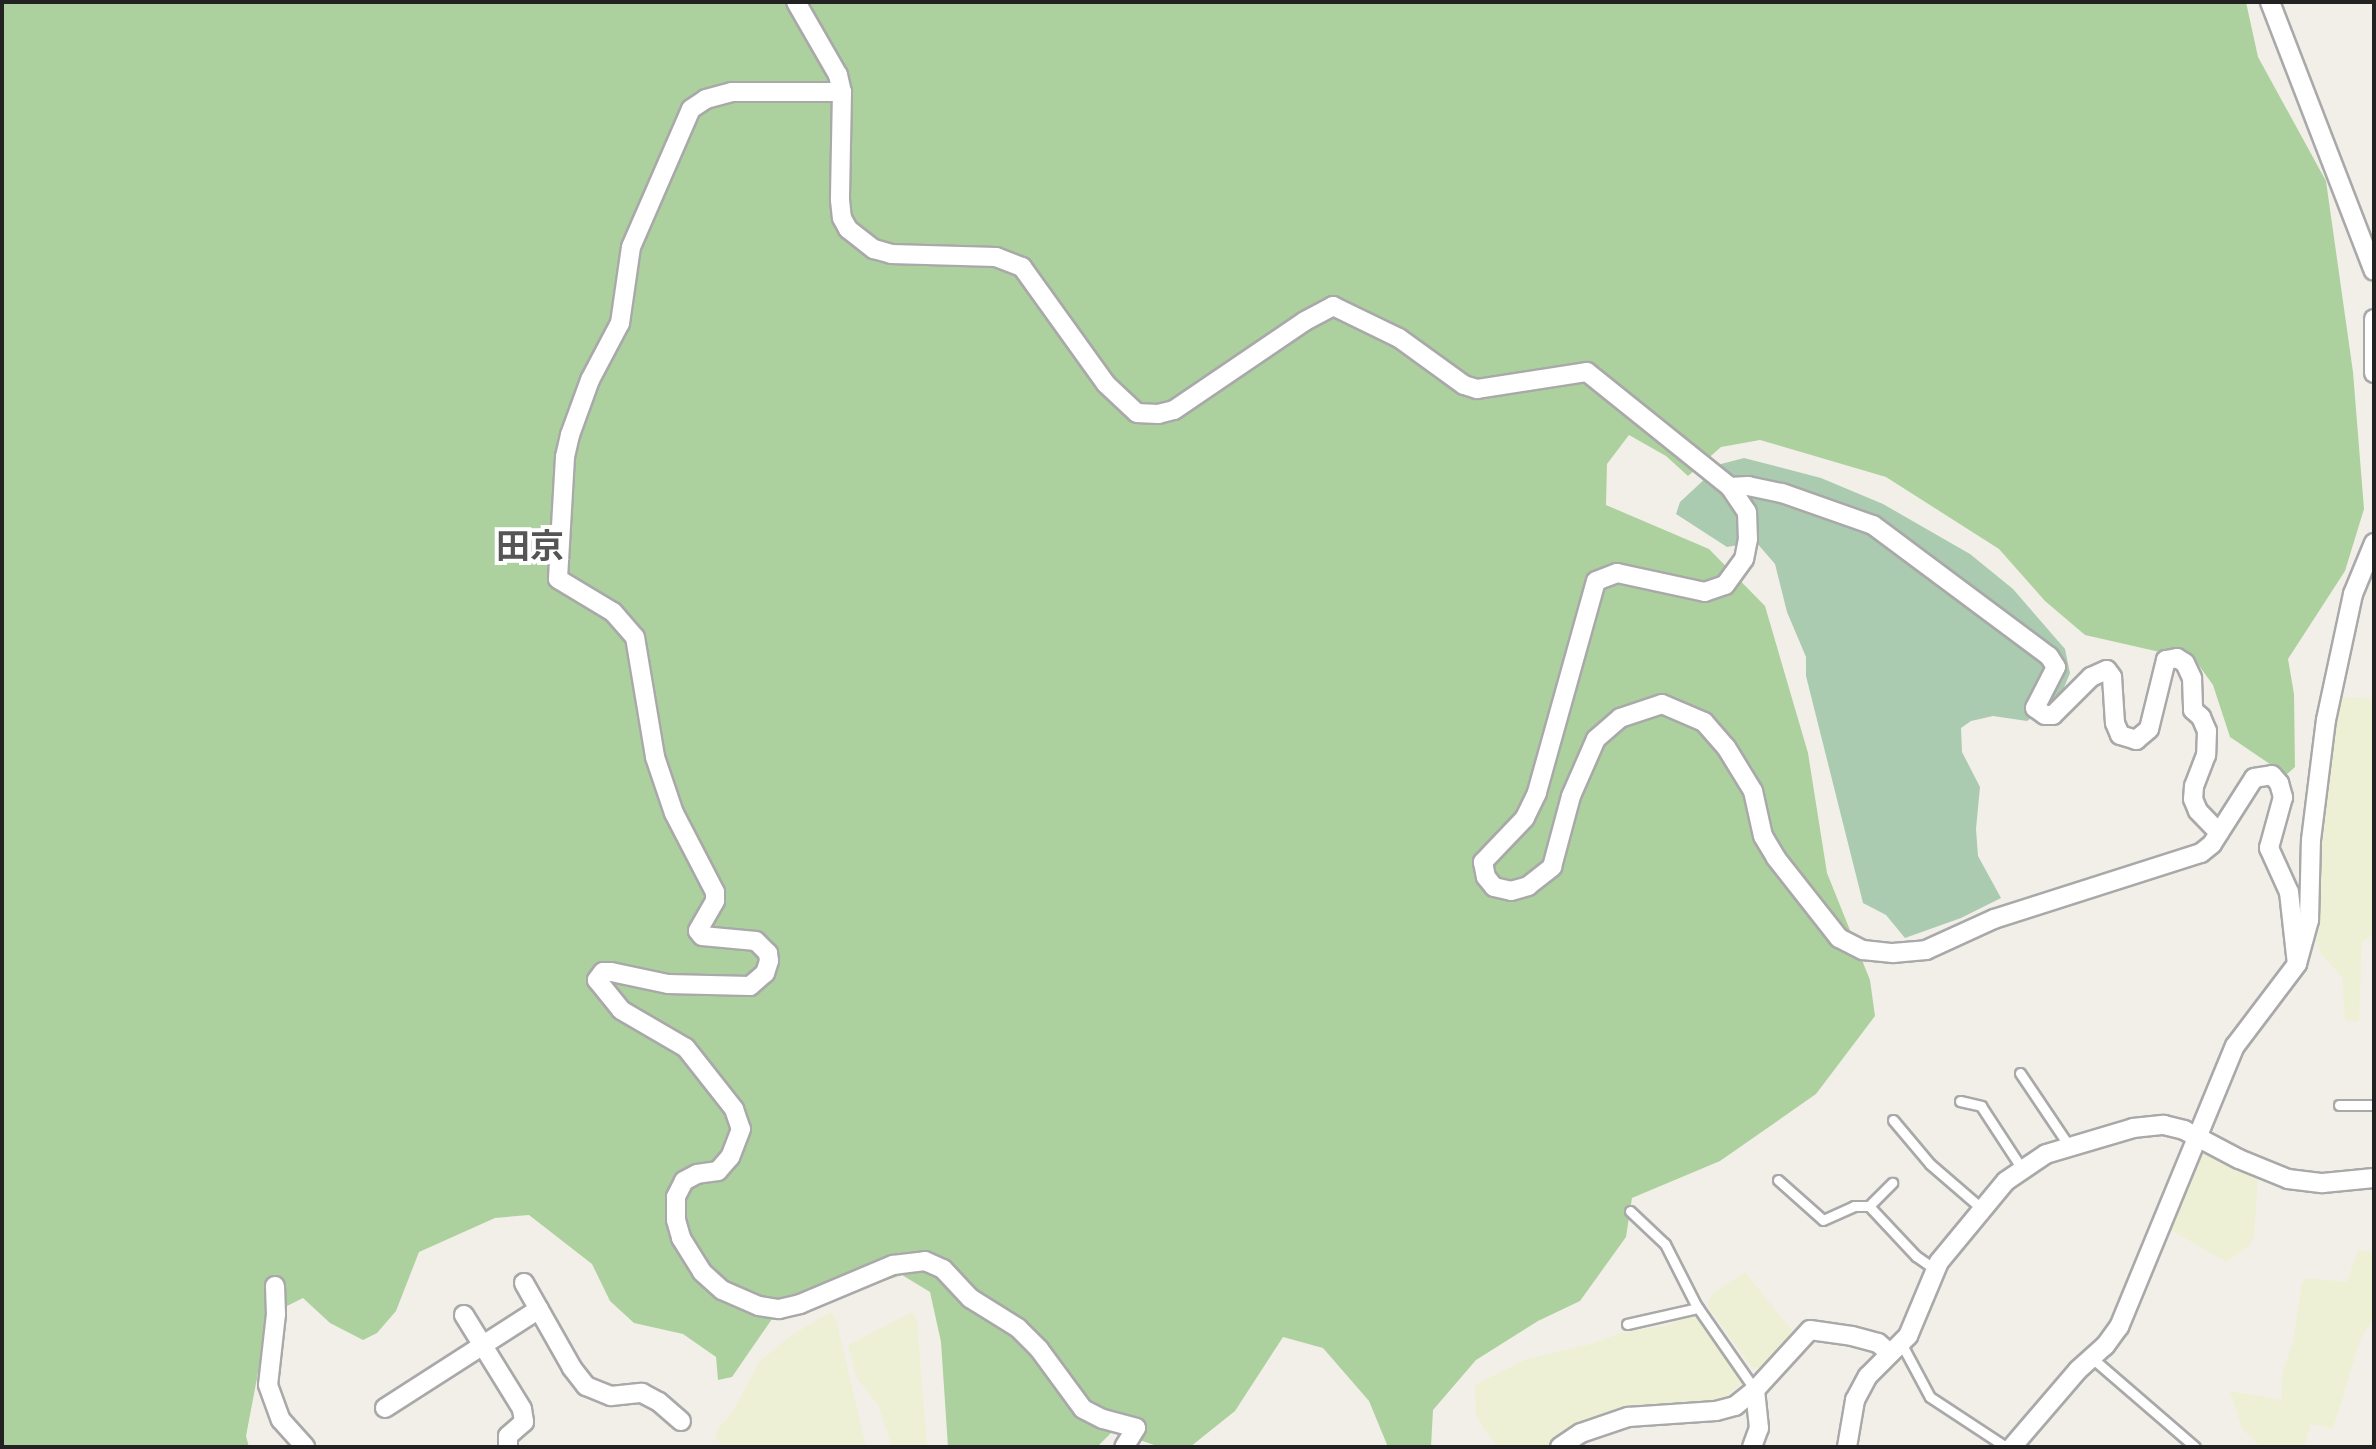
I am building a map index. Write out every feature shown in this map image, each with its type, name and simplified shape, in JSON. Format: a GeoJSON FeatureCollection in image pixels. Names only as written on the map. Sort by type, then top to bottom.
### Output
{"type":"FeatureCollection","features":[{"type":"Feature","properties":{"kind":"street"},"geometry":{"type":"LineString","coordinates":[[796,2],[838,75],[842,92],[840,187],[842,218],[848,229],[874,249],[891,254],[996,257],[1022,267],[1106,384],[1137,413],[1158,414],[1174,410],[1305,321],[1333,306],[1399,338],[1464,385],[1477,389],[1587,372],[1730,487],[1747,512],[1748,539],[1744,559],[1725,585],[1705,592],[1617,573],[1596,581],[1537,793],[1525,818],[1483,862],[1486,877],[1494,887],[1511,891],[1528,886],[1552,867],[1571,796],[1596,739],[1620,718],[1662,704],[1704,722],[1726,747],[1753,791],[1763,836],[1776,858],[1839,938],[1863,950],[1893,953],[1926,950],[1994,919],[2201,853],[2219,833],[2254,778],[2272,775],[2279,783],[2283,797],[2269,848],[2292,902],[2297,964]]}},
{"type":"Feature","properties":{"kind":"street"},"geometry":{"type":"LineString","coordinates":[[2270,2],[2374,271]]}},
{"type":"Feature","properties":{"kind":"street"},"geometry":{"type":"LineString","coordinates":[[842,92],[732,92],[706,99],[691,109],[631,247],[620,323],[590,380],[570,435],[565,457],[558,579],[613,612],[635,637],[655,757],[674,813],[715,892],[715,901],[698,931],[702,936],[756,941],[768,953],[769,961],[765,973],[750,986],[668,984],[611,972],[598,975],[597,980],[621,1010],[686,1048],[734,1109],[741,1129],[730,1157],[718,1171],[697,1174],[684,1181],[676,1197],[676,1220],[681,1238],[702,1272],[722,1290],[759,1306],[779,1309],[800,1304],[893,1265],[911,1260],[925,1261],[943,1269],[970,1298],[1018,1328],[1039,1349],[1083,1409],[1103,1419],[1136,1428],[1124,1447]]}},
{"type":"Feature","properties":{"kind":"street"},"geometry":{"type":"LineString","coordinates":[[2374,319],[2374,373]]}},
{"type":"Feature","properties":{"kind":"street"},"geometry":{"type":"LineString","coordinates":[[1730,487],[1748,486],[1782,493],[1873,525],[2049,656],[2056,667],[2035,708],[2045,715],[2053,715],[2091,677],[2107,670],[2112,677],[2115,723],[2120,735],[2136,740],[2149,729],[2166,660],[2177,658],[2185,663],[2192,678],[2193,710],[2201,717],[2207,731],[2206,755],[2194,786],[2193,799],[2198,811],[2219,833]]}},
{"type":"Feature","properties":{"kind":"street"},"geometry":{"type":"LineString","coordinates":[[2009,1447],[2119,1327],[2195,1135],[2235,1046],[2297,964],[2309,920],[2311,840],[2326,720],[2353,594],[2374,543]]}},
{"type":"Feature","properties":{"kind":"street"},"geometry":{"type":"LineString","coordinates":[[1847,1447],[1855,1400],[1868,1376],[1895,1348],[1921,1310],[1936,1270],[1981,1208],[2022,1169],[2069,1146],[2133,1128],[2164,1125],[2195,1135],[2288,1179],[2323,1183],[2374,1178]]}},
{"type":"Feature","properties":{"kind":"street"},"geometry":{"type":"LineString","coordinates":[[524,1283],[586,1386],[598,1394],[611,1396],[642,1393],[659,1402],[681,1421]]}},
{"type":"Feature","properties":{"kind":"street"},"geometry":{"type":"LineString","coordinates":[[275,1286],[276,1314],[268,1385],[281,1420],[305,1447]]}},
{"type":"Feature","properties":{"kind":"street"},"geometry":{"type":"LineString","coordinates":[[385,1408],[539,1309]]}},
{"type":"Feature","properties":{"kind":"street"},"geometry":{"type":"LineString","coordinates":[[464,1315],[522,1409],[524,1422],[508,1436],[508,1447]]}},
{"type":"Feature","properties":{"kind":"street"},"geometry":{"type":"LineString","coordinates":[[1560,1447],[1581,1433],[1628,1417],[1716,1411],[1735,1406],[1755,1390],[1810,1330],[1852,1336],[1895,1348]]}},
{"type":"Feature","properties":{"kind":"street"},"geometry":{"type":"LineString","coordinates":[[1752,1447],[1759,1428],[1755,1390]]}},
{"type":"Feature","properties":{"kind":"lane"},"geometry":{"type":"LineString","coordinates":[[2020,1073],[2069,1146]]}},
{"type":"Feature","properties":{"kind":"lane"},"geometry":{"type":"LineString","coordinates":[[1960,1101],[1981,1106],[2022,1169]]}},
{"type":"Feature","properties":{"kind":"lane"},"geometry":{"type":"LineString","coordinates":[[2339,1105],[2374,1105]]}},
{"type":"Feature","properties":{"kind":"lane"},"geometry":{"type":"LineString","coordinates":[[1893,1120],[1930,1164],[1981,1208]]}},
{"type":"Feature","properties":{"kind":"lane"},"geometry":{"type":"LineString","coordinates":[[1778,1180],[1823,1220],[1854,1206],[1869,1206],[1892,1183]]}},
{"type":"Feature","properties":{"kind":"lane"},"geometry":{"type":"LineString","coordinates":[[1869,1206],[1916,1256],[1936,1270]]}},
{"type":"Feature","properties":{"kind":"lane"},"geometry":{"type":"LineString","coordinates":[[1630,1211],[1665,1244],[1698,1308],[1755,1390]]}},
{"type":"Feature","properties":{"kind":"lane"},"geometry":{"type":"LineString","coordinates":[[1627,1324],[1698,1308]]}},
{"type":"Feature","properties":{"kind":"lane"},"geometry":{"type":"LineString","coordinates":[[1895,1348],[1930,1397],[2009,1447]]}},
{"type":"Feature","properties":{"kind":"lane"},"geometry":{"type":"LineString","coordinates":[[2092,1358],[2195,1447]]}},
{"type":"Feature","properties":{"kind":"green space"},"geometry":{"type":"Polygon","coordinates":[[[2,2],[2246,2],[2258,57],[2326,181],[2353,372],[2364,509],[2345,571],[2288,659],[2294,694],[2295,767],[2286,775],[2230,737],[2213,685],[2195,660],[2085,635],[2045,601],[1999,549],[1886,477],[1760,440],[1721,447],[1688,476],[1666,456],[1629,435],[1607,464],[1606,505],[1709,549],[1765,606],[1808,753],[1827,873],[1870,980],[1875,1016],[1816,1094],[1720,1161],[1632,1198],[1626,1237],[1580,1301],[1538,1321],[1476,1360],[1433,1410],[1431,1447],[1388,1447],[1369,1401],[1323,1348],[1283,1337],[1235,1411],[1190,1447],[1160,1447],[1113,1431],[1097,1447],[948,1447],[941,1342],[930,1292],[902,1275],[844,1294],[783,1303],[732,1377],[718,1380],[716,1357],[683,1334],[634,1323],[610,1301],[592,1264],[529,1215],[495,1218],[419,1252],[396,1311],[377,1333],[363,1340],[330,1323],[303,1298],[269,1315],[246,1436],[249,1447],[2,1447],[2,2]]]}},
{"type":"Feature","properties":{"kind":"green space"},"geometry":{"type":"Polygon","coordinates":[[[1744,458],[1821,478],[1883,504],[1970,554],[2013,589],[2065,649],[2070,673],[2061,695],[2027,721],[1993,716],[1971,721],[1961,728],[1962,752],[1980,787],[1976,829],[1978,856],[2001,898],[1961,918],[1905,938],[1886,915],[1863,903],[1806,676],[1806,657],[1787,612],[1775,564],[1756,542],[1727,547],[1676,514],[1680,502],[1721,464],[1744,458]]]}},
{"type":"Feature","properties":{"kind":"green space"},"geometry":{"type":"Polygon","coordinates":[[[2342,697],[2374,699],[2374,934],[2362,942],[2359,1022],[2345,1020],[2342,977],[2321,954],[2316,940],[2320,927],[2315,849],[2335,700],[2342,697]]]}},
{"type":"Feature","properties":{"kind":"green space"},"geometry":{"type":"Polygon","coordinates":[[[2211,1154],[2258,1180],[2254,1236],[2250,1245],[2226,1262],[2171,1230],[2169,1225],[2199,1155],[2211,1154]]]}},
{"type":"Feature","properties":{"kind":"green space"},"geometry":{"type":"Polygon","coordinates":[[[2358,1250],[2374,1252],[2374,1319],[2361,1338],[2333,1429],[2311,1424],[2305,1444],[2300,1447],[2261,1447],[2242,1429],[2230,1391],[2281,1400],[2283,1371],[2293,1341],[2302,1283],[2306,1278],[2347,1282],[2358,1250]]]}},
{"type":"Feature","properties":{"kind":"green space"},"geometry":{"type":"Polygon","coordinates":[[[1745,1272],[1796,1335],[1758,1369],[1751,1366],[1710,1310],[1708,1302],[1712,1294],[1745,1272]]]}},
{"type":"Feature","properties":{"kind":"green space"},"geometry":{"type":"Polygon","coordinates":[[[830,1312],[836,1318],[866,1447],[723,1447],[715,1436],[718,1428],[730,1416],[759,1362],[789,1337],[830,1312]]]}},
{"type":"Feature","properties":{"kind":"green space"},"geometry":{"type":"Polygon","coordinates":[[[912,1312],[917,1320],[927,1447],[892,1447],[878,1405],[856,1377],[848,1345],[912,1312]]]}},
{"type":"Feature","properties":{"kind":"green space"},"geometry":{"type":"Polygon","coordinates":[[[1693,1314],[1744,1381],[1725,1398],[1563,1438],[1550,1447],[1498,1447],[1476,1415],[1475,1385],[1527,1359],[1591,1344],[1623,1332],[1665,1326],[1693,1314]]]}},
{"type":"Feature","properties":{"kind":"district","name":"田京"},"geometry":{"type":"Point","coordinates":[530,546]}}]}
